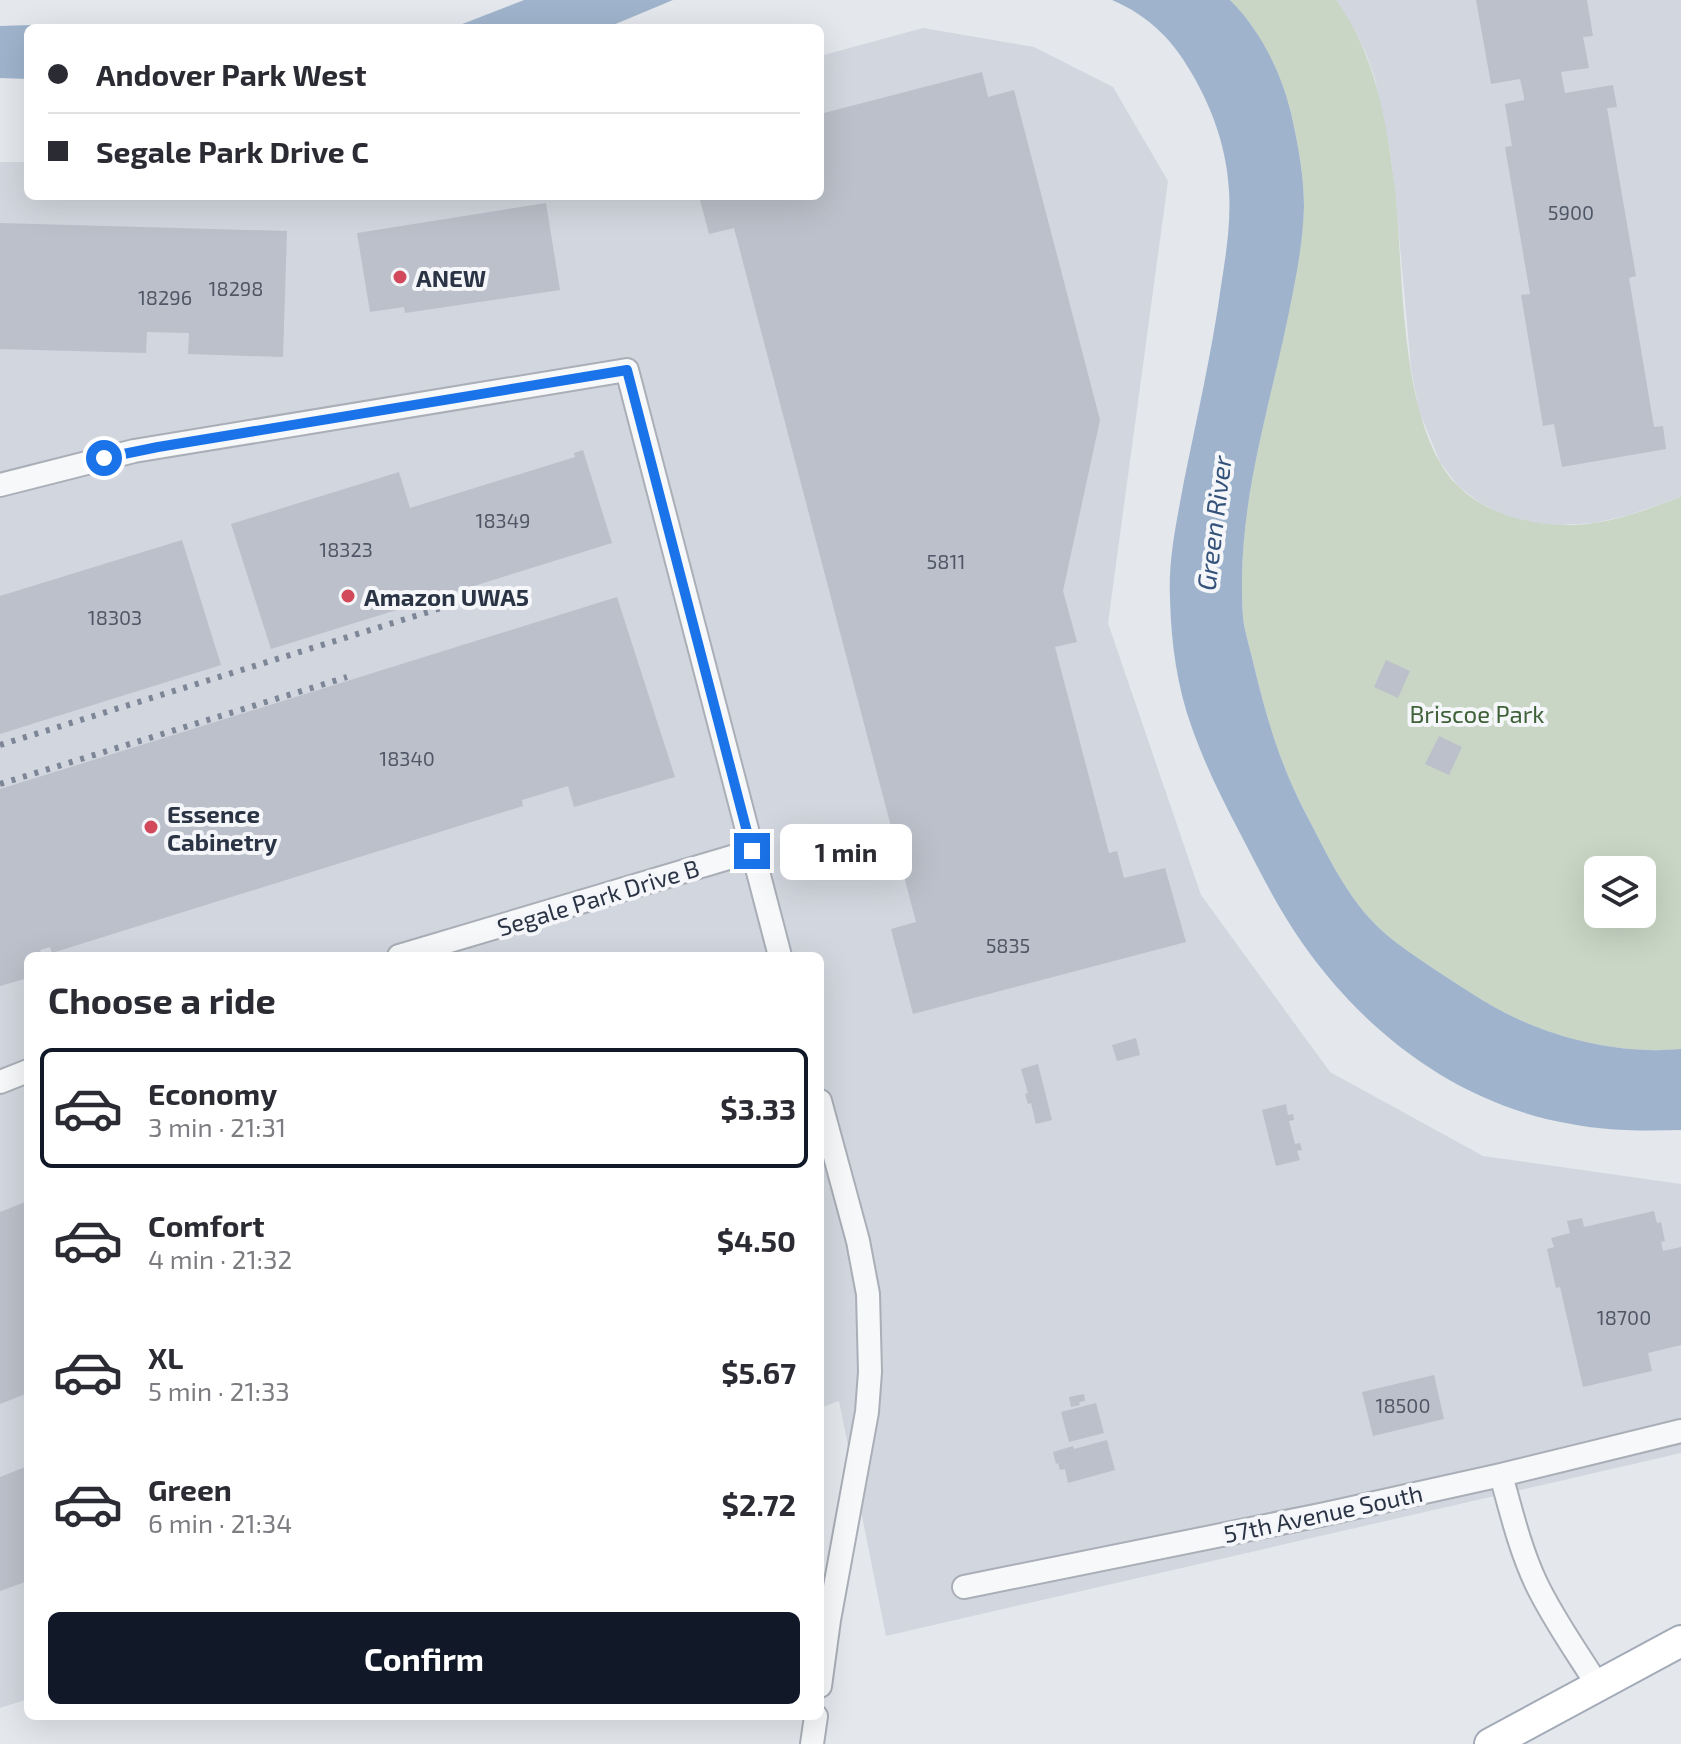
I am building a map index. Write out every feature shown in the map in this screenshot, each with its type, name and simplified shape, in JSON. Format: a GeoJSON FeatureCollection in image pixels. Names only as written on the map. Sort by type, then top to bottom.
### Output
{"type":"FeatureCollection","features":[{"type":"Feature","properties":{"kind":"main road"},"geometry":{"type":"LineString","coordinates":[[1490,1744],[1681,1641]]}},
{"type":"Feature","properties":{"kind":"street"},"geometry":{"type":"LineString","coordinates":[[0,485],[134,451],[627,370],[779,952]]}},
{"type":"Feature","properties":{"kind":"street","name":"Segale Park Drive B"},"geometry":{"type":"LineString","coordinates":[[412,952],[752,851]]}},
{"type":"Feature","properties":{"kind":"street"},"geometry":{"type":"LineString","coordinates":[[0,1082],[24,1073]]}},
{"type":"Feature","properties":{"kind":"street"},"geometry":{"type":"LineString","coordinates":[[824,1116],[858,1241],[868,1294],[870,1372],[867,1412],[824,1657]]}},
{"type":"Feature","properties":{"kind":"street","name":"57th Avenue South"},"geometry":{"type":"LineString","coordinates":[[964,1587],[1325,1514],[1681,1431]]}},
{"type":"Feature","properties":{"kind":"street"},"geometry":{"type":"LineString","coordinates":[[1501,1475],[1536,1582],[1598,1686]]}},
{"type":"Feature","properties":{"kind":"street"},"geometry":{"type":"LineString","coordinates":[[812,1744],[815,1720]]}},
{"type":"Feature","properties":{"kind":"shaded area"},"geometry":{"type":"Polygon","coordinates":[[[1336,0],[1681,0],[1681,497],[1595,523],[1557,525],[1528,522],[1503,515],[1479,502],[1458,486],[1440,462],[1419,411],[1411,368],[1395,191],[1375,79],[1366,53],[1336,0]]]}},
{"type":"Feature","properties":{"kind":"shaded area"},"geometry":{"type":"Polygon","coordinates":[[[923,28],[1034,47],[1113,87],[1168,181],[1108,623],[1201,895],[1330,1072],[1483,1156],[1681,1184],[1681,1453],[886,1636],[839,1401],[824,1407],[824,952],[24,952],[24,1700],[0,1708],[0,162],[24,162],[24,200],[824,200],[824,55],[923,28]]]}},
{"type":"Feature","properties":{"kind":"green space","name":"Briscoe Park"},"geometry":{"type":"Polygon","coordinates":[[[1230,0],[1336,0],[1361,43],[1378,90],[1388,140],[1395,189],[1407,345],[1414,387],[1424,426],[1438,459],[1458,486],[1501,513],[1555,525],[1605,521],[1681,497],[1681,1049],[1619,1048],[1558,1035],[1487,1003],[1412,954],[1376,925],[1355,900],[1329,858],[1282,762],[1244,625],[1242,579],[1247,509],[1299,257],[1304,207],[1301,164],[1289,105],[1270,56],[1230,0]]]}},
{"type":"Feature","properties":{"kind":"water"},"geometry":{"type":"Polygon","coordinates":[[[524,0],[673,0],[616,24],[462,24],[524,0]]]}},
{"type":"Feature","properties":{"kind":"water","name":"Green River"},"geometry":{"type":"Polygon","coordinates":[[[1112,0],[1230,0],[1252,26],[1270,56],[1284,88],[1293,122],[1303,185],[1302,234],[1297,273],[1247,511],[1242,591],[1244,625],[1260,689],[1276,744],[1297,797],[1337,872],[1365,913],[1390,937],[1434,969],[1498,1009],[1558,1035],[1619,1048],[1681,1049],[1681,1130],[1598,1128],[1530,1115],[1454,1083],[1419,1061],[1356,1008],[1328,977],[1286,918],[1228,809],[1203,756],[1182,697],[1173,648],[1170,583],[1176,525],[1225,262],[1228,176],[1214,119],[1187,65],[1150,22],[1112,0]]]}},
{"type":"Feature","properties":{"kind":"water"},"geometry":{"type":"Polygon","coordinates":[[[24,25],[24,79],[0,78],[0,26],[24,25]]]}},
{"type":"Feature","properties":{"kind":"building"},"geometry":{"type":"Polygon","coordinates":[[[1476,0],[1587,0],[1593,36],[1583,37],[1589,68],[1561,72],[1565,93],[1613,85],[1617,107],[1607,108],[1636,276],[1629,278],[1654,427],[1663,426],[1666,449],[1562,467],[1554,424],[1543,426],[1521,295],[1530,294],[1505,147],[1512,146],[1505,104],[1524,100],[1524,97],[1520,79],[1491,84],[1476,0]]]}},
{"type":"Feature","properties":{"kind":"building"},"geometry":{"type":"Polygon","coordinates":[[[982,72],[988,97],[1014,90],[1100,420],[1063,591],[1077,642],[1055,647],[1109,853],[1117,851],[1124,878],[1165,868],[1186,942],[913,1014],[891,929],[916,922],[734,228],[709,234],[700,200],[824,200],[824,113],[982,72]]]}},
{"type":"Feature","properties":{"kind":"building"},"geometry":{"type":"Polygon","coordinates":[[[546,203],[560,290],[405,313],[404,307],[370,312],[357,233],[546,203]]]}},
{"type":"Feature","properties":{"kind":"building"},"geometry":{"type":"Polygon","coordinates":[[[0,223],[287,231],[283,357],[188,354],[189,333],[147,332],[146,353],[0,349],[0,223]]]}},
{"type":"Feature","properties":{"kind":"building","name":"Amazon UWA5"},"geometry":{"type":"Polygon","coordinates":[[[583,450],[612,543],[271,649],[231,524],[399,472],[410,508],[575,457],[574,453],[583,450]]]}},
{"type":"Feature","properties":{"kind":"building"},"geometry":{"type":"Polygon","coordinates":[[[182,540],[221,665],[0,734],[0,596],[182,540]]]}},
{"type":"Feature","properties":{"kind":"building"},"geometry":{"type":"Polygon","coordinates":[[[617,597],[675,777],[574,807],[568,786],[522,800],[523,806],[55,952],[52,952],[50,947],[41,952],[24,952],[24,979],[0,986],[0,789],[617,597]]]}},
{"type":"Feature","properties":{"kind":"building"},"geometry":{"type":"Polygon","coordinates":[[[1386,660],[1410,671],[1398,698],[1374,687],[1386,660]]]}},
{"type":"Feature","properties":{"kind":"building"},"geometry":{"type":"Polygon","coordinates":[[[1439,736],[1462,747],[1449,775],[1425,764],[1439,736]]]}},
{"type":"Feature","properties":{"kind":"building"},"geometry":{"type":"Polygon","coordinates":[[[1136,1038],[1140,1055],[1117,1061],[1112,1045],[1136,1038]]]}},
{"type":"Feature","properties":{"kind":"building"},"geometry":{"type":"Polygon","coordinates":[[[1038,1064],[1052,1120],[1036,1124],[1031,1103],[1028,1104],[1025,1094],[1028,1093],[1021,1069],[1038,1064]]]}},
{"type":"Feature","properties":{"kind":"building"},"geometry":{"type":"Polygon","coordinates":[[[1286,1104],[1288,1115],[1293,1114],[1294,1120],[1289,1121],[1295,1144],[1300,1143],[1302,1150],[1297,1151],[1300,1160],[1276,1166],[1262,1110],[1286,1104]]]}},
{"type":"Feature","properties":{"kind":"building"},"geometry":{"type":"Polygon","coordinates":[[[24,1203],[24,1395],[0,1404],[0,1212],[24,1203]]]}},
{"type":"Feature","properties":{"kind":"building"},"geometry":{"type":"Polygon","coordinates":[[[1654,1211],[1657,1223],[1661,1222],[1665,1241],[1661,1242],[1663,1251],[1681,1247],[1681,1345],[1648,1353],[1652,1371],[1583,1387],[1560,1287],[1556,1288],[1547,1249],[1554,1247],[1551,1238],[1570,1233],[1567,1221],[1582,1218],[1584,1227],[1654,1211]]]}},
{"type":"Feature","properties":{"kind":"building"},"geometry":{"type":"Polygon","coordinates":[[[1434,1375],[1444,1419],[1373,1436],[1362,1392],[1434,1375]]]}},
{"type":"Feature","properties":{"kind":"building"},"geometry":{"type":"Polygon","coordinates":[[[1084,1394],[1085,1401],[1071,1407],[1069,1397],[1084,1394]]]}},
{"type":"Feature","properties":{"kind":"building"},"geometry":{"type":"Polygon","coordinates":[[[1096,1403],[1104,1433],[1069,1442],[1061,1412],[1096,1403]]]}},
{"type":"Feature","properties":{"kind":"building"},"geometry":{"type":"Polygon","coordinates":[[[1107,1440],[1115,1470],[1068,1483],[1065,1469],[1060,1470],[1053,1452],[1107,1440]]]}},
{"type":"Feature","properties":{"kind":"building"},"geometry":{"type":"Polygon","coordinates":[[[24,1468],[24,1582],[0,1591],[0,1477],[24,1468]]]}},
{"type":"Feature","properties":{"kind":"railway"},"geometry":{"type":"LineString","coordinates":[[0,745],[454,604]]}},
{"type":"Feature","properties":{"kind":"railway"},"geometry":{"type":"LineString","coordinates":[[0,784],[347,677]]}},
{"type":"Feature","properties":{"kind":"place","name":"ANEW"},"geometry":{"type":"Point","coordinates":[400,277]}},
{"type":"Feature","properties":{"kind":"place","name":"Amazon UWA5"},"geometry":{"type":"Point","coordinates":[348,596]}},
{"type":"Feature","properties":{"kind":"place","name":"Essence Cabinetry"},"geometry":{"type":"Point","coordinates":[151,827]}},
{"type":"Feature","properties":{"kind":"route"},"geometry":{"type":"LineString","coordinates":[[104,458],[627,370],[752,851]]}}]}
